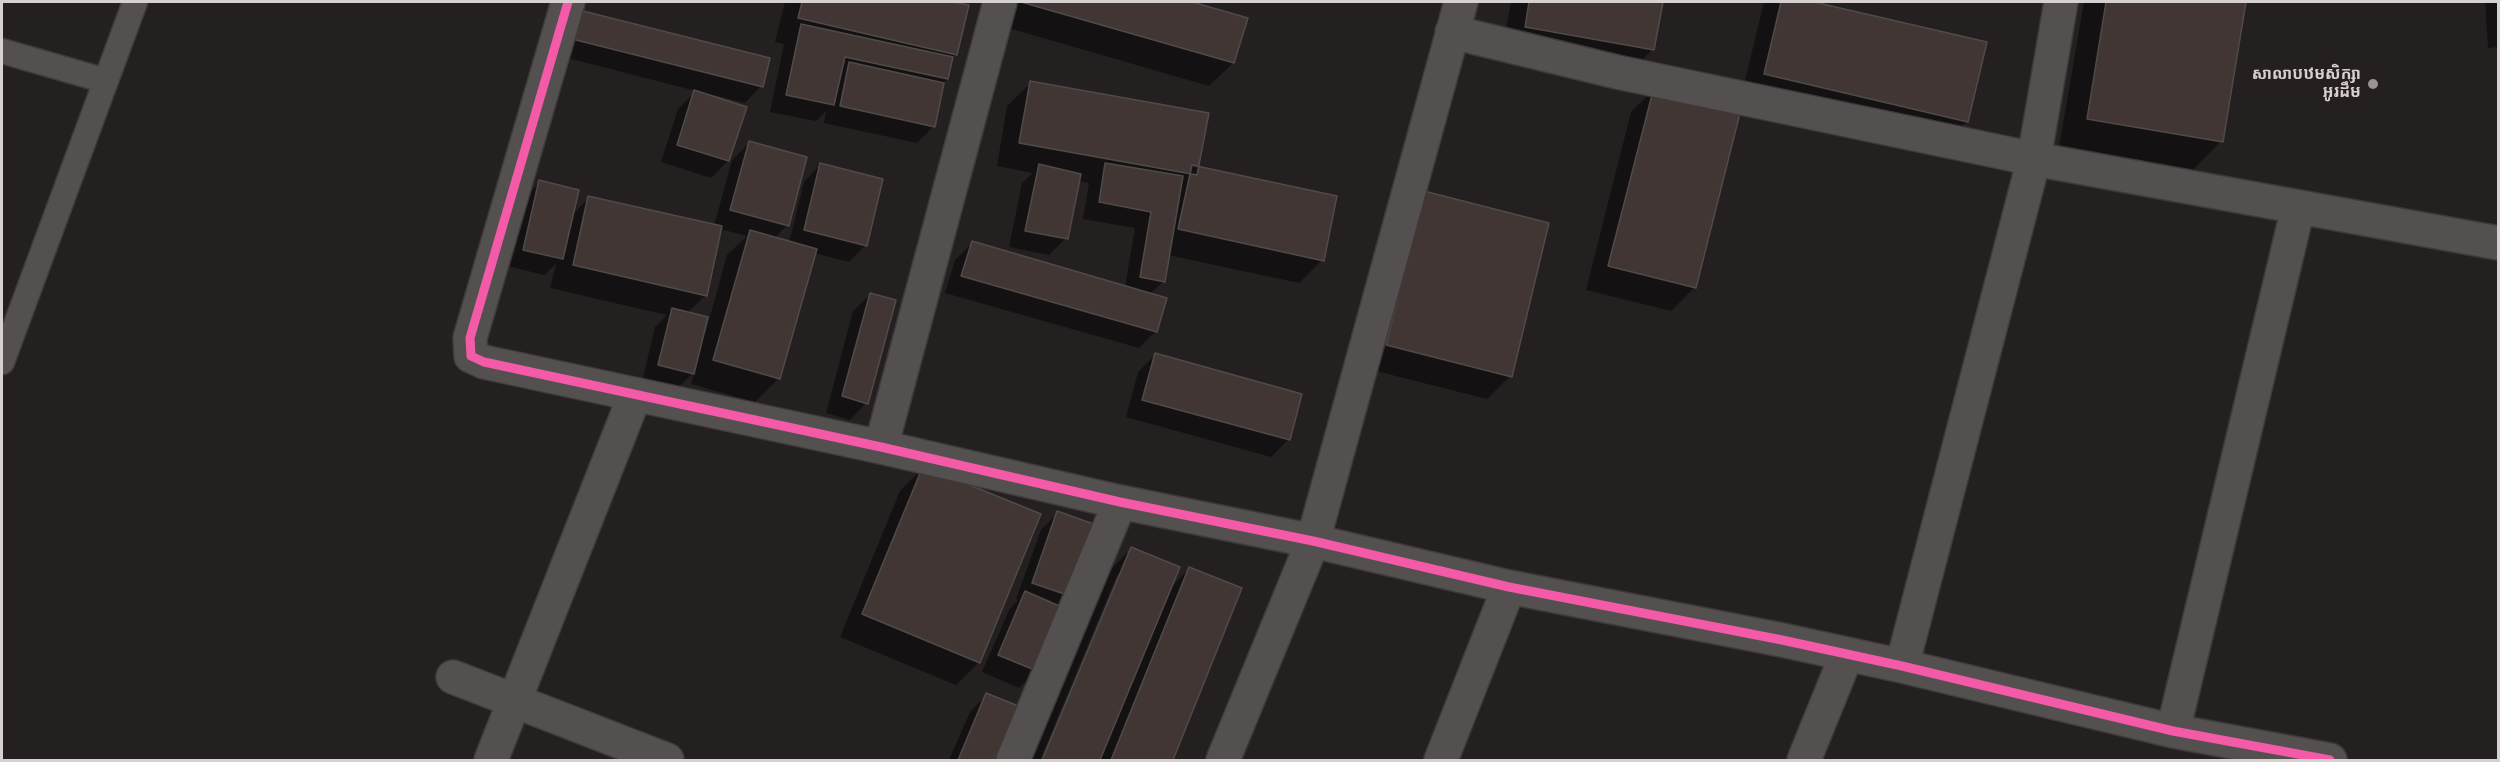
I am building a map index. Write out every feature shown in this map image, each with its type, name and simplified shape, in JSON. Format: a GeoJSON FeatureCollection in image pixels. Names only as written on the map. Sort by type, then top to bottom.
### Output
{"type":"FeatureCollection","features":[{"type":"Feature","properties":{"kind":"street"},"geometry":{"type":"LineString","coordinates":[[568,2],[470,338],[471,356],[484,362],[881,447],[1120,502],[1313,541],[1509,587],[1902,666],[2172,731],[2330,760]]}},
{"type":"Feature","properties":{"kind":"street"},"geometry":{"type":"LineString","coordinates":[[881,447],[1000,2]]}},
{"type":"Feature","properties":{"kind":"street"},"geometry":{"type":"LineString","coordinates":[[1902,666],[2034,159],[2061,2]]}},
{"type":"Feature","properties":{"kind":"street"},"geometry":{"type":"LineString","coordinates":[[1223,760],[1313,541],[1456,17],[1617,72],[2034,159],[2499,243]]}},
{"type":"Feature","properties":{"kind":"street"},"geometry":{"type":"LineString","coordinates":[[2172,731],[2298,208]]}},
{"type":"Feature","properties":{"kind":"street"},"geometry":{"type":"LineString","coordinates":[[491,760],[635,395]]}},
{"type":"Feature","properties":{"kind":"street"},"geometry":{"type":"LineString","coordinates":[[1013,760],[1120,502]]}},
{"type":"Feature","properties":{"kind":"street"},"geometry":{"type":"LineString","coordinates":[[1441,760],[1509,587]]}},
{"type":"Feature","properties":{"kind":"street"},"geometry":{"type":"LineString","coordinates":[[1804,760],[1847,654]]}},
{"type":"Feature","properties":{"kind":"street"},"geometry":{"type":"LineString","coordinates":[[453,677],[667,760]]}},
{"type":"Feature","properties":{"kind":"lane"},"geometry":{"type":"LineString","coordinates":[[2,362],[135,2]]}},
{"type":"Feature","properties":{"kind":"lane"},"geometry":{"type":"LineString","coordinates":[[2,51],[106,81]]}},
{"type":"Feature","properties":{"kind":"building"},"geometry":{"type":"Polygon","coordinates":[[[802,2],[954,2],[969,5],[957,55],[798,18],[802,2]]]}},
{"type":"Feature","properties":{"kind":"building"},"geometry":{"type":"Polygon","coordinates":[[[1021,2],[1192,2],[1248,18],[1234,63],[1021,2]]]}},
{"type":"Feature","properties":{"kind":"building"},"geometry":{"type":"Polygon","coordinates":[[[1529,2],[1663,2],[1654,50],[1525,27],[1529,2]]]}},
{"type":"Feature","properties":{"kind":"building"},"geometry":{"type":"Polygon","coordinates":[[[1781,2],[1814,2],[1987,42],[1968,122],[1764,74],[1781,2]]]}},
{"type":"Feature","properties":{"kind":"building"},"geometry":{"type":"Polygon","coordinates":[[[2106,2],[2246,2],[2223,142],[2087,119],[2106,2]]]}},
{"type":"Feature","properties":{"kind":"building"},"geometry":{"type":"Polygon","coordinates":[[[579,10],[770,58],[763,87],[572,39],[579,10]]]}},
{"type":"Feature","properties":{"kind":"building"},"geometry":{"type":"Polygon","coordinates":[[[801,24],[953,57],[948,79],[845,57],[834,105],[786,95],[801,24]]]}},
{"type":"Feature","properties":{"kind":"building"},"geometry":{"type":"Polygon","coordinates":[[[849,62],[944,83],[935,127],[840,106],[849,62]]]}},
{"type":"Feature","properties":{"kind":"building"},"geometry":{"type":"Polygon","coordinates":[[[1030,81],[1209,113],[1197,175],[1019,143],[1030,81]]]}},
{"type":"Feature","properties":{"kind":"building"},"geometry":{"type":"Polygon","coordinates":[[[1654,87],[1741,109],[1696,288],[1608,266],[1654,87]]]}},
{"type":"Feature","properties":{"kind":"building"},"geometry":{"type":"Polygon","coordinates":[[[694,90],[747,107],[729,161],[677,145],[694,90]]]}},
{"type":"Feature","properties":{"kind":"building"},"geometry":{"type":"Polygon","coordinates":[[[749,141],[807,157],[789,226],[730,210],[749,141]]]}},
{"type":"Feature","properties":{"kind":"building"},"geometry":{"type":"Polygon","coordinates":[[[820,163],[883,179],[867,246],[804,230],[820,163]]]}},
{"type":"Feature","properties":{"kind":"building"},"geometry":{"type":"Polygon","coordinates":[[[1105,163],[1183,176],[1165,282],[1140,277],[1151,212],[1099,202],[1105,163]]]}},
{"type":"Feature","properties":{"kind":"building"},"geometry":{"type":"Polygon","coordinates":[[[1039,164],[1081,174],[1068,239],[1025,231],[1039,164]]]}},
{"type":"Feature","properties":{"kind":"building"},"geometry":{"type":"Polygon","coordinates":[[[1192,165],[1337,196],[1324,261],[1178,229],[1192,165]]]}},
{"type":"Feature","properties":{"kind":"building"},"geometry":{"type":"Polygon","coordinates":[[[539,180],[579,190],[563,259],[523,250],[539,180]]]}},
{"type":"Feature","properties":{"kind":"building"},"geometry":{"type":"Polygon","coordinates":[[[1424,191],[1549,223],[1512,377],[1386,345],[1424,191]]]}},
{"type":"Feature","properties":{"kind":"building"},"geometry":{"type":"Polygon","coordinates":[[[588,196],[722,226],[707,296],[573,265],[588,196]]]}},
{"type":"Feature","properties":{"kind":"building"},"geometry":{"type":"Polygon","coordinates":[[[750,230],[817,249],[780,379],[713,360],[750,230]]]}},
{"type":"Feature","properties":{"kind":"building"},"geometry":{"type":"Polygon","coordinates":[[[972,241],[1167,298],[1157,332],[961,276],[972,241]]]}},
{"type":"Feature","properties":{"kind":"building"},"geometry":{"type":"Polygon","coordinates":[[[870,293],[896,300],[868,404],[842,396],[870,293]]]}},
{"type":"Feature","properties":{"kind":"building"},"geometry":{"type":"Polygon","coordinates":[[[672,308],[708,317],[694,374],[658,365],[672,308]]]}},
{"type":"Feature","properties":{"kind":"building"},"geometry":{"type":"Polygon","coordinates":[[[1155,353],[1302,394],[1290,440],[1142,400],[1155,353]]]}},
{"type":"Feature","properties":{"kind":"building"},"geometry":{"type":"Polygon","coordinates":[[[923,466],[1041,514],[980,663],[862,614],[923,466]]]}},
{"type":"Feature","properties":{"kind":"building"},"geometry":{"type":"Polygon","coordinates":[[[1057,511],[1099,526],[1073,597],[1032,583],[1057,511]]]}},
{"type":"Feature","properties":{"kind":"building"},"geometry":{"type":"Polygon","coordinates":[[[1131,547],[1180,567],[1100,760],[1042,760],[1131,547]]]}},
{"type":"Feature","properties":{"kind":"building"},"geometry":{"type":"Polygon","coordinates":[[[1189,567],[1242,588],[1173,760],[1111,760],[1189,567]]]}},
{"type":"Feature","properties":{"kind":"building"},"geometry":{"type":"Polygon","coordinates":[[[1025,591],[1064,608],[1037,671],[998,655],[1025,591]]]}},
{"type":"Feature","properties":{"kind":"building"},"geometry":{"type":"Polygon","coordinates":[[[986,693],[1021,707],[999,760],[958,760],[986,693]]]}},
{"type":"Feature","properties":{"kind":"cycle path"},"geometry":{"type":"LineString","coordinates":[[568,2],[470,338],[471,356],[484,362],[881,447],[1120,502],[1313,541],[1509,587],[1782,640],[1902,666],[2173,731],[2330,760]]}},
{"type":"Feature","properties":{"kind":"place","name":"សាលាបឋមសិក្សា អូរដឹម"},"geometry":{"type":"Point","coordinates":[2373,84]}}]}
